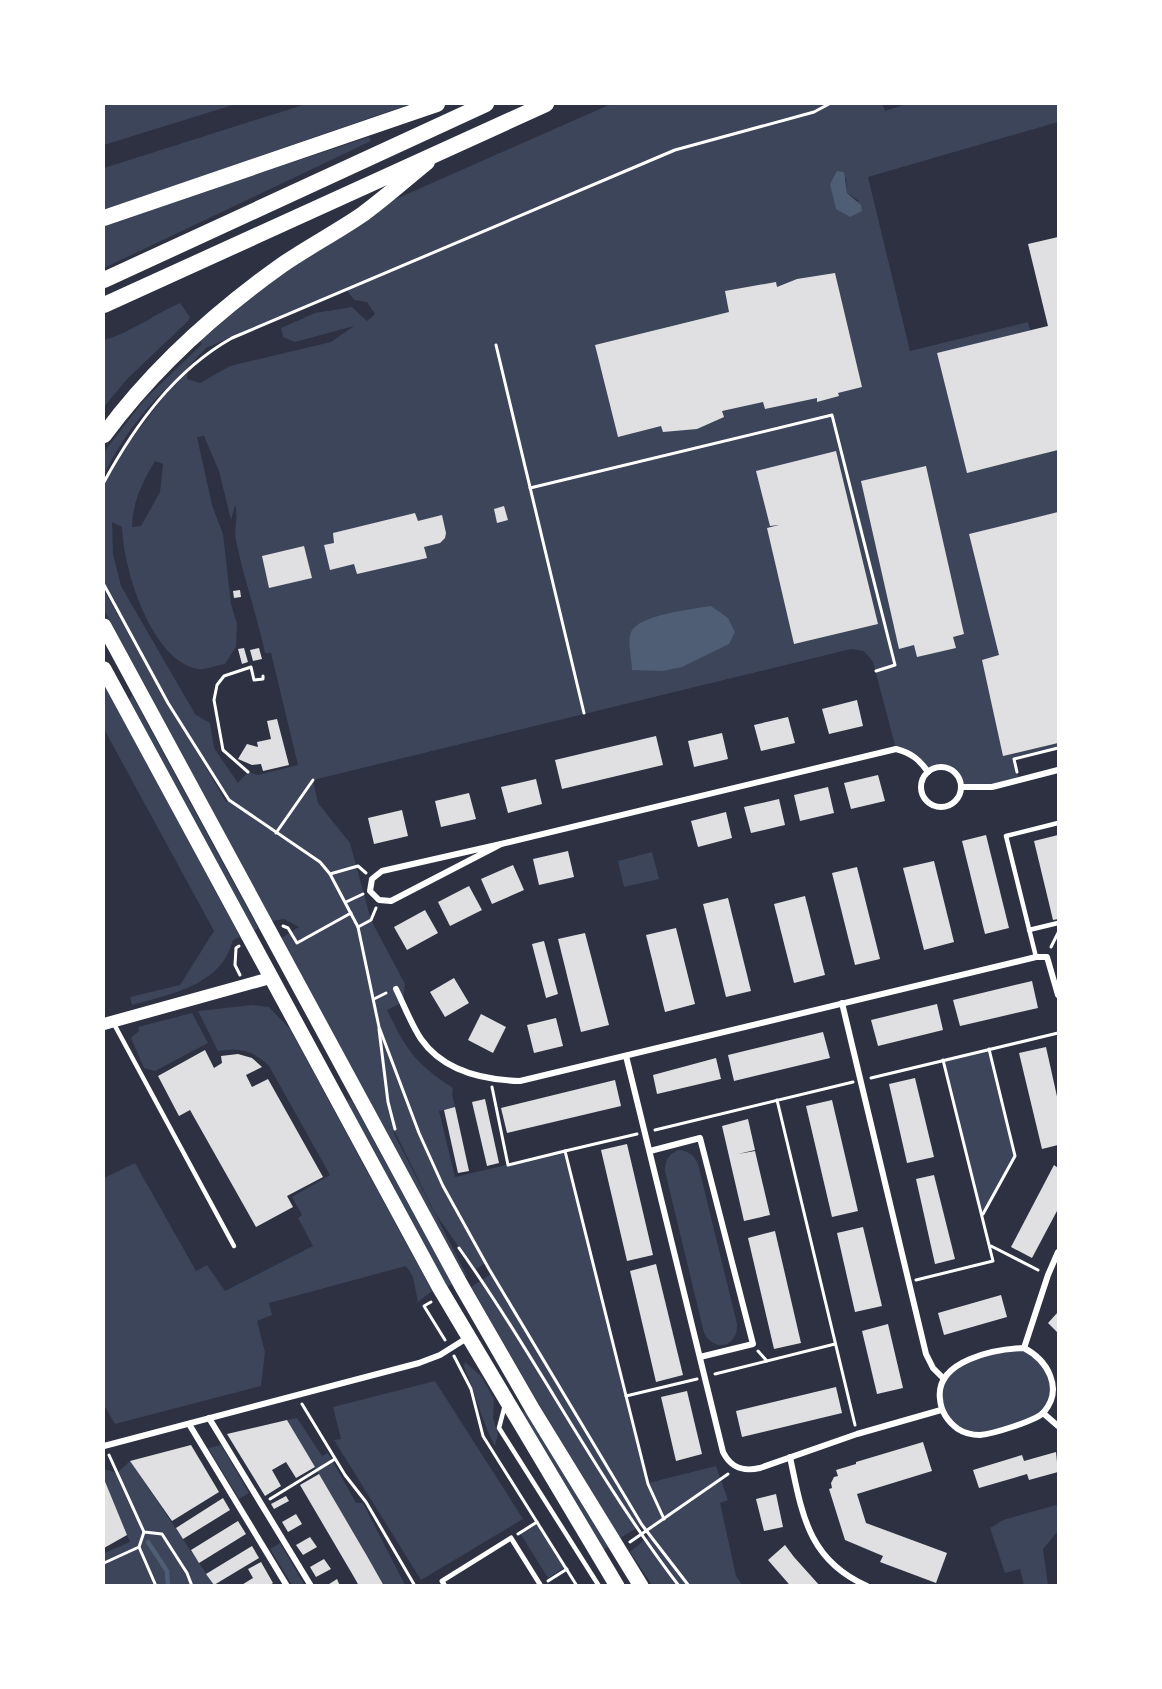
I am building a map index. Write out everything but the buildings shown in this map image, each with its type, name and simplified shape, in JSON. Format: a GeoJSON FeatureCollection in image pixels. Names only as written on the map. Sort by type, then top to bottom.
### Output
{"type":"FeatureCollection","features":[{"type":"Feature","properties":{"kind":"highway"},"geometry":{"type":"LineString","coordinates":[[104,218],[437,104]]}},
{"type":"Feature","properties":{"kind":"highway"},"geometry":{"type":"LineString","coordinates":[[104,280],[486,104]]}},
{"type":"Feature","properties":{"kind":"highway"},"geometry":{"type":"LineString","coordinates":[[104,305],[446,147],[546,104]]}},
{"type":"Feature","properties":{"kind":"highway"},"geometry":{"type":"LineString","coordinates":[[104,435],[134,397],[177,352],[227,309],[281,266],[362,214],[446,147]]}},
{"type":"Feature","properties":{"kind":"highway"},"geometry":{"type":"LineString","coordinates":[[104,316],[165,276]]}},
{"type":"Feature","properties":{"kind":"main road"},"geometry":{"type":"LineString","coordinates":[[104,626],[279,973],[357,1095],[477,1333],[505,1402],[617,1586]]}},
{"type":"Feature","properties":{"kind":"main road"},"geometry":{"type":"LineString","coordinates":[[104,669],[279,973],[477,1333],[533,1410],[641,1586]]}},
{"type":"Feature","properties":{"kind":"main road"},"geometry":{"type":"LineString","coordinates":[[108,1023],[279,973]]}},
{"type":"Feature","properties":{"kind":"street"},"geometry":{"type":"LineString","coordinates":[[501,844],[391,901],[378,900],[370,891],[372,879],[382,871],[896,749],[908,752],[920,761],[928,772]]}},
{"type":"Feature","properties":{"kind":"street"},"geometry":{"type":"LineString","coordinates":[[946,767],[957,775],[962,787],[957,800],[940,807],[928,802],[921,790],[923,777],[928,772],[933,768],[946,767]]}},
{"type":"Feature","properties":{"kind":"street"},"geometry":{"type":"LineString","coordinates":[[962,787],[992,787],[1059,770]]}},
{"type":"Feature","properties":{"kind":"street"},"geometry":{"type":"LineString","coordinates":[[396,989],[422,1040],[436,1055],[465,1074],[491,1080],[520,1081],[1036,957],[1047,957],[1059,995]]}},
{"type":"Feature","properties":{"kind":"street"},"geometry":{"type":"LineString","coordinates":[[842,1004],[926,1354],[933,1368],[944,1378]]}},
{"type":"Feature","properties":{"kind":"street"},"geometry":{"type":"LineString","coordinates":[[626,1056],[723,1452],[735,1467],[750,1471],[857,1434],[941,1410]]}},
{"type":"Feature","properties":{"kind":"street"},"geometry":{"type":"LineString","coordinates":[[650,1151],[700,1138],[753,1344],[700,1358]]}},
{"type":"Feature","properties":{"kind":"street"},"geometry":{"type":"LineString","coordinates":[[1024,1348],[1048,1275],[1059,1252]]}},
{"type":"Feature","properties":{"kind":"street"},"geometry":{"type":"LineString","coordinates":[[104,1445],[419,1363],[440,1355],[477,1333]]}},
{"type":"Feature","properties":{"kind":"street"},"geometry":{"type":"LineString","coordinates":[[1024,1348],[1036,1355],[1055,1376],[1053,1389],[1043,1413],[1032,1420],[980,1435],[963,1432],[950,1423],[941,1410],[939,1394],[944,1378],[959,1363],[1024,1348]]}},
{"type":"Feature","properties":{"kind":"street"},"geometry":{"type":"LineString","coordinates":[[1043,1413],[1059,1426]]}},
{"type":"Feature","properties":{"kind":"street"},"geometry":{"type":"LineString","coordinates":[[209,1418],[311,1586]]}},
{"type":"Feature","properties":{"kind":"street"},"geometry":{"type":"LineString","coordinates":[[189,1424],[287,1586]]}},
{"type":"Feature","properties":{"kind":"street"},"geometry":{"type":"LineString","coordinates":[[790,1457],[801,1510],[812,1537],[829,1562],[848,1577],[867,1586]]}},
{"type":"Feature","properties":{"kind":"street"},"geometry":{"type":"LineString","coordinates":[[445,1586],[442,1581],[511,1538],[541,1586]]}},
{"type":"Feature","properties":{"kind":"lane"},"geometry":{"type":"LineString","coordinates":[[1036,957],[1006,836],[1059,823]]}},
{"type":"Feature","properties":{"kind":"lane"},"geometry":{"type":"LineString","coordinates":[[1029,930],[1059,923]]}},
{"type":"Feature","properties":{"kind":"lane"},"geometry":{"type":"LineString","coordinates":[[108,1023],[234,1246]]}},
{"type":"Feature","properties":{"kind":"lane"},"geometry":{"type":"LineString","coordinates":[[505,1402],[499,1428],[599,1586]]}},
{"type":"Feature","properties":{"kind":"path"},"geometry":{"type":"LineString","coordinates":[[104,482],[117,458],[168,389],[208,352],[232,338],[675,150],[814,112],[829,104]]}},
{"type":"Feature","properties":{"kind":"path"},"geometry":{"type":"LineString","coordinates":[[496,345],[585,713]]}},
{"type":"Feature","properties":{"kind":"path"},"geometry":{"type":"LineString","coordinates":[[530,488],[832,415],[895,665],[876,671]]}},
{"type":"Feature","properties":{"kind":"path"},"geometry":{"type":"LineString","coordinates":[[104,585],[168,703],[229,800],[320,862],[330,874],[346,902],[358,927],[379,1027],[385,1081],[395,1132]]}},
{"type":"Feature","properties":{"kind":"path"},"geometry":{"type":"LineString","coordinates":[[248,772],[223,750],[214,700],[217,685],[224,676],[251,667],[254,680],[263,678],[262,676]]}},
{"type":"Feature","properties":{"kind":"path"},"geometry":{"type":"LineString","coordinates":[[1019,780],[1014,759],[1059,748]]}},
{"type":"Feature","properties":{"kind":"path"},"geometry":{"type":"LineString","coordinates":[[276,833],[313,780]]}},
{"type":"Feature","properties":{"kind":"path"},"geometry":{"type":"LineString","coordinates":[[330,874],[358,866],[372,879]]}},
{"type":"Feature","properties":{"kind":"path"},"geometry":{"type":"LineString","coordinates":[[346,902],[370,891]]}},
{"type":"Feature","properties":{"kind":"path"},"geometry":{"type":"LineString","coordinates":[[358,927],[371,920],[378,900]]}},
{"type":"Feature","properties":{"kind":"path"},"geometry":{"type":"LineString","coordinates":[[279,925],[288,928],[297,943],[351,913]]}},
{"type":"Feature","properties":{"kind":"path"},"geometry":{"type":"LineString","coordinates":[[1047,957],[1059,933]]}},
{"type":"Feature","properties":{"kind":"path"},"geometry":{"type":"LineString","coordinates":[[235,965],[236,948]]}},
{"type":"Feature","properties":{"kind":"path"},"geometry":{"type":"LineString","coordinates":[[379,1027],[418,1133],[443,1186],[489,1269],[646,1531],[689,1586]]}},
{"type":"Feature","properties":{"kind":"path"},"geometry":{"type":"LineString","coordinates":[[491,1080],[508,1165],[1059,1033]]}},
{"type":"Feature","properties":{"kind":"path"},"geometry":{"type":"LineString","coordinates":[[982,1216],[1015,1156],[990,1049]]}},
{"type":"Feature","properties":{"kind":"path"},"geometry":{"type":"LineString","coordinates":[[909,1282],[993,1261],[943,1060]]}},
{"type":"Feature","properties":{"kind":"path"},"geometry":{"type":"LineString","coordinates":[[777,1100],[857,1434]]}},
{"type":"Feature","properties":{"kind":"path"},"geometry":{"type":"LineString","coordinates":[[565,1151],[648,1484],[664,1520]]}},
{"type":"Feature","properties":{"kind":"path"},"geometry":{"type":"LineString","coordinates":[[455,1241],[514,1328],[640,1535],[679,1586]]}},
{"type":"Feature","properties":{"kind":"path"},"geometry":{"type":"LineString","coordinates":[[990,1245],[1048,1275]]}},
{"type":"Feature","properties":{"kind":"path"},"geometry":{"type":"LineString","coordinates":[[626,1396],[835,1344]]}},
{"type":"Feature","properties":{"kind":"path"},"geometry":{"type":"LineString","coordinates":[[297,1395],[335,1459],[366,1502],[415,1586]]}},
{"type":"Feature","properties":{"kind":"path"},"geometry":{"type":"LineString","coordinates":[[104,1445],[144,1532],[139,1547],[156,1586]]}},
{"type":"Feature","properties":{"kind":"path"},"geometry":{"type":"LineString","coordinates":[[261,1504],[335,1459]]}},
{"type":"Feature","properties":{"kind":"path"},"geometry":{"type":"LineString","coordinates":[[646,1531],[735,1467]]}},
{"type":"Feature","properties":{"kind":"path"},"geometry":{"type":"LineString","coordinates":[[511,1538],[537,1522]]}},
{"type":"Feature","properties":{"kind":"path"},"geometry":{"type":"LineString","coordinates":[[144,1532],[162,1534],[188,1573],[192,1586]]}},
{"type":"Feature","properties":{"kind":"path"},"geometry":{"type":"LineString","coordinates":[[104,1563],[139,1547]]}},
{"type":"Feature","properties":{"kind":"path"},"geometry":{"type":"LineString","coordinates":[[541,1586],[567,1569]]}},
{"type":"Feature","properties":{"kind":"shaded area"},"geometry":{"type":"Polygon","coordinates":[[[104,104],[236,104],[104,145],[104,104]]]}},
{"type":"Feature","properties":{"kind":"shaded area"},"geometry":{"type":"Polygon","coordinates":[[[306,104],[410,104],[104,210],[104,168],[306,104]]]}},
{"type":"Feature","properties":{"kind":"shaded area"},"geometry":{"type":"Polygon","coordinates":[[[611,104],[882,104],[885,111],[906,104],[1058,104],[1058,122],[868,177],[910,351],[1028,322],[1030,330],[937,354],[967,472],[1058,450],[1058,748],[1014,759],[1019,780],[992,787],[962,787],[958,776],[950,769],[939,768],[928,772],[920,761],[896,749],[873,662],[864,651],[851,649],[313,780],[318,803],[350,843],[371,920],[405,984],[403,1002],[387,1010],[413,1055],[429,1071],[453,1088],[455,1107],[439,1111],[455,1177],[565,1151],[648,1483],[716,1466],[728,1500],[720,1503],[736,1576],[742,1585],[652,1585],[630,1552],[649,1536],[642,1525],[620,1538],[471,1287],[491,1274],[485,1263],[475,1270],[435,1213],[393,1132],[467,1276],[465,1276],[281,938],[299,927],[284,919],[272,921],[104,610],[104,591],[157,682],[104,585],[104,482],[117,458],[179,377],[136,422],[104,475],[104,452],[144,400],[202,344],[196,335],[362,214],[611,104]],[[846,177],[836,209],[859,201],[847,193],[846,177]],[[346,289],[206,348],[188,367],[187,379],[200,383],[230,366],[331,342],[354,326],[295,342],[283,337],[281,328],[315,313],[352,307],[367,321],[375,314],[367,302],[354,300],[346,289]],[[204,436],[197,437],[212,505],[223,534],[231,604],[237,624],[236,647],[225,664],[198,669],[181,662],[166,649],[154,631],[134,588],[122,527],[112,522],[113,554],[121,586],[195,714],[210,723],[214,748],[238,783],[248,772],[258,775],[298,765],[271,653],[265,653],[239,555],[235,536],[235,505],[231,520],[219,471],[204,436]],[[155,461],[136,500],[132,527],[141,526],[160,492],[163,464],[155,461]],[[177,718],[226,802],[229,800],[177,718]]]}},
{"type":"Feature","properties":{"kind":"shaded area"},"geometry":{"type":"Polygon","coordinates":[[[369,137],[371,141],[104,268],[104,224],[369,137]]]}},
{"type":"Feature","properties":{"kind":"shaded area"},"geometry":{"type":"Polygon","coordinates":[[[837,171],[844,172],[847,193],[861,205],[862,211],[850,217],[836,209],[830,184],[837,171]]]}},
{"type":"Feature","properties":{"kind":"shaded area"},"geometry":{"type":"Polygon","coordinates":[[[180,303],[190,317],[188,321],[127,379],[104,407],[104,340],[124,333],[180,303]]]}},
{"type":"Feature","properties":{"kind":"shaded area"},"geometry":{"type":"Polygon","coordinates":[[[711,606],[728,618],[735,632],[729,644],[682,667],[663,671],[632,670],[629,641],[631,632],[636,626],[655,617],[711,606]]]}},
{"type":"Feature","properties":{"kind":"shaded area"},"geometry":{"type":"Polygon","coordinates":[[[104,684],[240,937],[233,940],[226,957],[218,968],[197,983],[171,994],[132,1005],[130,997],[180,985],[214,931],[104,729],[104,684]]]}},
{"type":"Feature","properties":{"kind":"shaded area"},"geometry":{"type":"Polygon","coordinates":[[[132,695],[258,928],[254,931],[129,700],[132,695]]]}},
{"type":"Feature","properties":{"kind":"shaded area"},"geometry":{"type":"Polygon","coordinates":[[[652,852],[659,879],[624,887],[618,861],[652,852]]]}},
{"type":"Feature","properties":{"kind":"shaded area"},"geometry":{"type":"Polygon","coordinates":[[[252,1005],[269,1007],[290,1029],[432,1291],[418,1302],[413,1277],[406,1266],[269,1303],[272,1315],[257,1321],[265,1352],[261,1386],[115,1424],[104,1405],[104,1178],[135,1163],[196,1271],[207,1265],[225,1291],[313,1246],[298,1218],[302,1215],[292,1197],[330,1175],[269,1066],[257,1056],[246,1051],[218,1051],[198,1011],[252,1005]]]}},
{"type":"Feature","properties":{"kind":"shaded area"},"geometry":{"type":"Polygon","coordinates":[[[192,1013],[208,1043],[155,1071],[144,1068],[131,1038],[139,1031],[138,1027],[192,1013]]]}},
{"type":"Feature","properties":{"kind":"shaded area"},"geometry":{"type":"Polygon","coordinates":[[[989,1049],[1015,1156],[982,1216],[943,1060],[989,1049]]]}},
{"type":"Feature","properties":{"kind":"shaded area"},"geometry":{"type":"Polygon","coordinates":[[[348,1099],[352,1101],[452,1284],[447,1287],[346,1103],[348,1099]]]}},
{"type":"Feature","properties":{"kind":"shaded area"},"geometry":{"type":"Polygon","coordinates":[[[678,1150],[690,1154],[698,1164],[737,1324],[734,1338],[725,1345],[714,1343],[704,1333],[665,1171],[668,1158],[678,1150]]]}},
{"type":"Feature","properties":{"kind":"shaded area"},"geometry":{"type":"Polygon","coordinates":[[[1024,1348],[1045,1365],[1053,1389],[1043,1413],[1032,1420],[980,1435],[963,1432],[941,1410],[944,1379],[959,1363],[1024,1348]]]}},
{"type":"Feature","properties":{"kind":"shaded area"},"geometry":{"type":"Polygon","coordinates":[[[465,1362],[481,1376],[494,1399],[493,1418],[498,1434],[495,1446],[464,1367],[465,1362]]]}},
{"type":"Feature","properties":{"kind":"shaded area"},"geometry":{"type":"Polygon","coordinates":[[[435,1381],[523,1519],[421,1580],[334,1440],[341,1439],[333,1407],[435,1381]]]}},
{"type":"Feature","properties":{"kind":"shaded area"},"geometry":{"type":"Polygon","coordinates":[[[516,1407],[526,1413],[608,1547],[603,1550],[516,1407]]]}},
{"type":"Feature","properties":{"kind":"shaded area"},"geometry":{"type":"Polygon","coordinates":[[[297,1418],[322,1456],[328,1453],[356,1503],[363,1503],[405,1585],[384,1585],[287,1420],[297,1418]]]}},
{"type":"Feature","properties":{"kind":"shaded area"},"geometry":{"type":"Polygon","coordinates":[[[221,1445],[249,1493],[239,1499],[208,1448],[221,1445]]]}},
{"type":"Feature","properties":{"kind":"shaded area"},"geometry":{"type":"Polygon","coordinates":[[[130,1461],[214,1585],[104,1586],[104,1553],[130,1542],[104,1479],[104,1469],[117,1473],[130,1461]]]}},
{"type":"Feature","properties":{"kind":"shaded area"},"geometry":{"type":"Polygon","coordinates":[[[1058,1506],[1058,1531],[1043,1549],[1048,1585],[1024,1585],[1020,1569],[1005,1573],[990,1528],[1003,1520],[1058,1506]]]}},
{"type":"Feature","properties":{"kind":"shaded area"},"geometry":{"type":"Polygon","coordinates":[[[537,1522],[565,1567],[548,1578],[520,1533],[537,1522]]]}},
{"type":"Feature","properties":{"kind":"shaded area"},"geometry":{"type":"Polygon","coordinates":[[[280,1543],[304,1584],[292,1585],[270,1549],[280,1543]]]}},
{"type":"Feature","properties":{"kind":"waterway"},"geometry":{"type":"LineString","coordinates":[[148,1542],[167,1571],[168,1586]]}}]}
